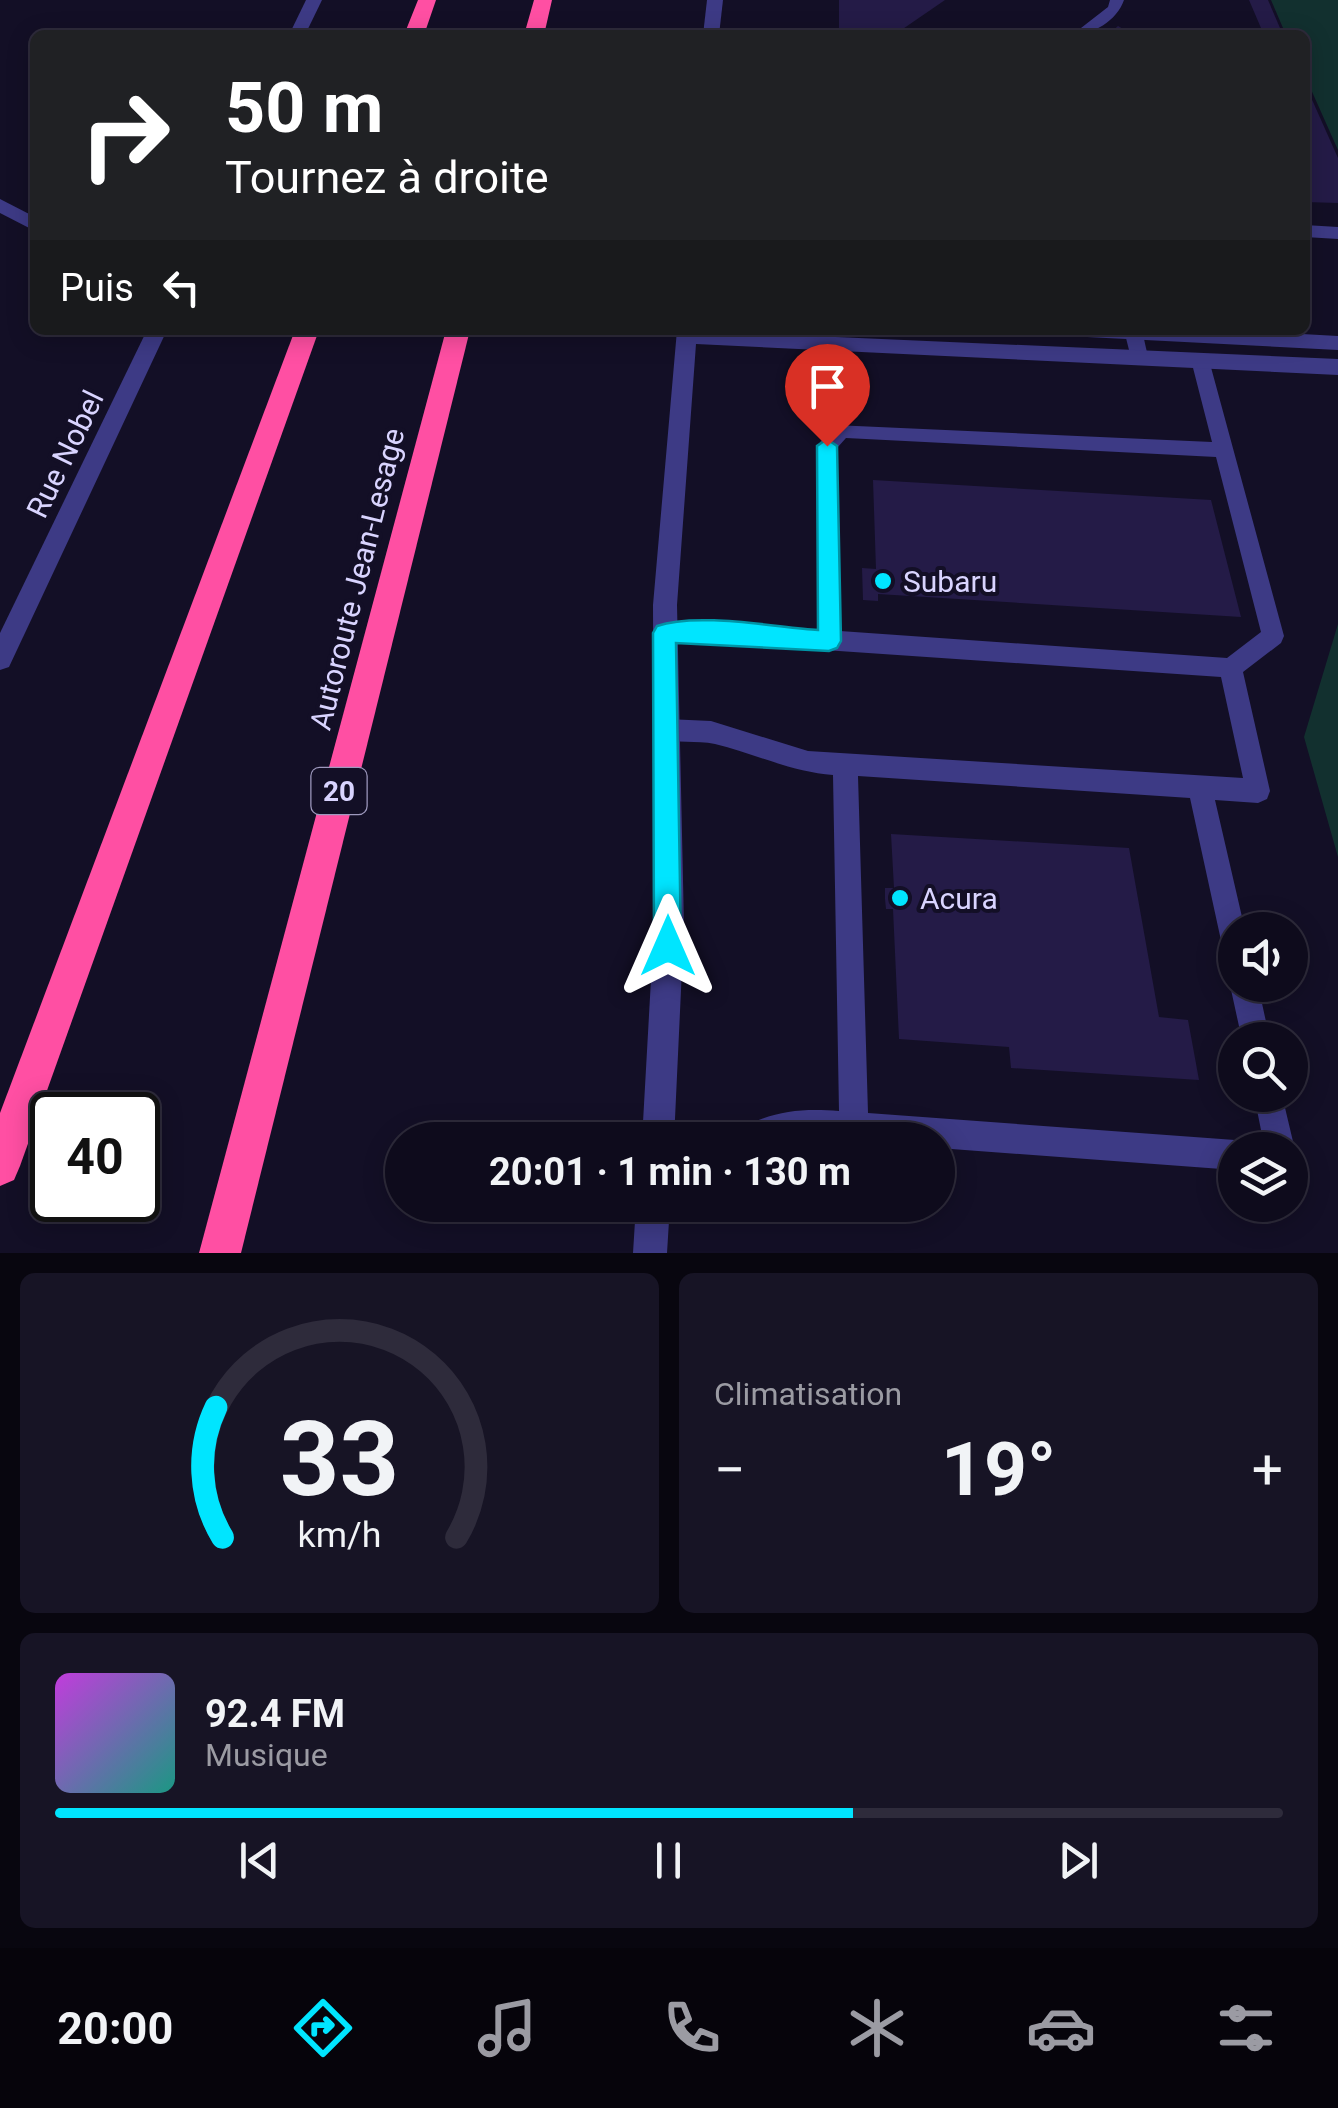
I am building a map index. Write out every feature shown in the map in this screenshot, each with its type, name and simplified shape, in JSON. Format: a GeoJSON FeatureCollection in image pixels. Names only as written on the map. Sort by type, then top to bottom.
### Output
{"type":"FeatureCollection","features":[{"type":"Feature","properties":{"kind":"highway"},"geometry":{"type":"LineString","coordinates":[[416,30],[428,0]]}},
{"type":"Feature","properties":{"kind":"highway"},"geometry":{"type":"LineString","coordinates":[[535,30],[542,0]]}},
{"type":"Feature","properties":{"kind":"highway"},"geometry":{"type":"LineString","coordinates":[[0,1166],[305,335]]}},
{"type":"Feature","properties":{"kind":"highway","name":"Autoroute Jean-Lesage"},"geometry":{"type":"LineString","coordinates":[[220,1253],[457,335]]}},
{"type":"Feature","properties":{"kind":"street"},"geometry":{"type":"LineString","coordinates":[[299,30],[314,0]]}},
{"type":"Feature","properties":{"kind":"street"},"geometry":{"type":"LineString","coordinates":[[712,30],[715,0]]}},
{"type":"Feature","properties":{"kind":"street"},"geometry":{"type":"LineString","coordinates":[[0,205],[30,223]]}},
{"type":"Feature","properties":{"kind":"street","name":"Rue Nobel"},"geometry":{"type":"LineString","coordinates":[[0,658],[155,335]]}},
{"type":"Feature","properties":{"kind":"street"},"geometry":{"type":"LineString","coordinates":[[659,1122],[668,926],[665,633],[687,335]]}},
{"type":"Feature","properties":{"kind":"street"},"geometry":{"type":"LineString","coordinates":[[726,335],[1338,367]]}},
{"type":"Feature","properties":{"kind":"street"},"geometry":{"type":"LineString","coordinates":[[1202,335],[1338,343]]}},
{"type":"Feature","properties":{"kind":"street"},"geometry":{"type":"LineString","coordinates":[[650,1253],[652,1222]]}},
{"type":"Feature","properties":{"kind":"lane"},"geometry":{"type":"LineString","coordinates":[[1086,30],[1114,9],[1118,0]]}},
{"type":"Feature","properties":{"kind":"lane"},"geometry":{"type":"LineString","coordinates":[[1310,232],[1338,233]]}},
{"type":"Feature","properties":{"kind":"lane"},"geometry":{"type":"LineString","coordinates":[[1135,335],[1139,356]]}},
{"type":"Feature","properties":{"kind":"lane"},"geometry":{"type":"LineString","coordinates":[[665,633],[706,632],[1231,668],[1273,636],[1200,360]]}},
{"type":"Feature","properties":{"kind":"lane"},"geometry":{"type":"LineString","coordinates":[[829,641],[827,446],[840,430],[1224,450]]}},
{"type":"Feature","properties":{"kind":"lane"},"geometry":{"type":"LineString","coordinates":[[667,730],[711,732],[789,758],[845,764],[1258,791],[1231,668]]}},
{"type":"Feature","properties":{"kind":"lane"},"geometry":{"type":"LineString","coordinates":[[845,764],[854,1122]]}},
{"type":"Feature","properties":{"kind":"lane"},"geometry":{"type":"LineString","coordinates":[[1200,787],[1228,912]]}},
{"type":"Feature","properties":{"kind":"lane"},"geometry":{"type":"LineString","coordinates":[[955,1134],[1218,1154]]}},
{"type":"Feature","properties":{"kind":"green space"},"geometry":{"type":"Polygon","coordinates":[[[1271,0],[1338,0],[1338,150],[1310,87],[1310,30],[1284,30],[1271,0]]]}},
{"type":"Feature","properties":{"kind":"green space"},"geometry":{"type":"Polygon","coordinates":[[[1338,624],[1338,857],[1304,737],[1338,624]]]}},
{"type":"Feature","properties":{"kind":"building"},"geometry":{"type":"Polygon","coordinates":[[[839,0],[945,0],[901,30],[839,30],[839,0]]]}},
{"type":"Feature","properties":{"kind":"building"},"geometry":{"type":"Polygon","coordinates":[[[1249,0],[1268,0],[1281,30],[1262,30],[1249,0]]]}},
{"type":"Feature","properties":{"kind":"building"},"geometry":{"type":"Polygon","coordinates":[[[1310,95],[1338,158],[1338,203],[1310,202],[1310,95]]]}},
{"type":"Feature","properties":{"kind":"building"},"geometry":{"type":"Polygon","coordinates":[[[873,480],[1211,500],[1241,617],[878,594],[878,601],[863,600],[862,568],[876,569],[873,480]]]}},
{"type":"Feature","properties":{"kind":"building"},"geometry":{"type":"Polygon","coordinates":[[[891,834],[1129,848],[1159,1017],[1188,1020],[1199,1080],[1011,1068],[1009,1047],[899,1039],[893,909],[886,909],[885,899],[885,888],[894,888],[891,834]]]}},
{"type":"Feature","properties":{"kind":"place","name":"Subaru"},"geometry":{"type":"Point","coordinates":[883,581]}},
{"type":"Feature","properties":{"kind":"place","name":"Acura"},"geometry":{"type":"Point","coordinates":[900,898]}},
{"type":"Feature","properties":{"kind":"route"},"geometry":{"type":"LineString","coordinates":[[668,946],[665,633],[829,641],[827,446]]}}]}
